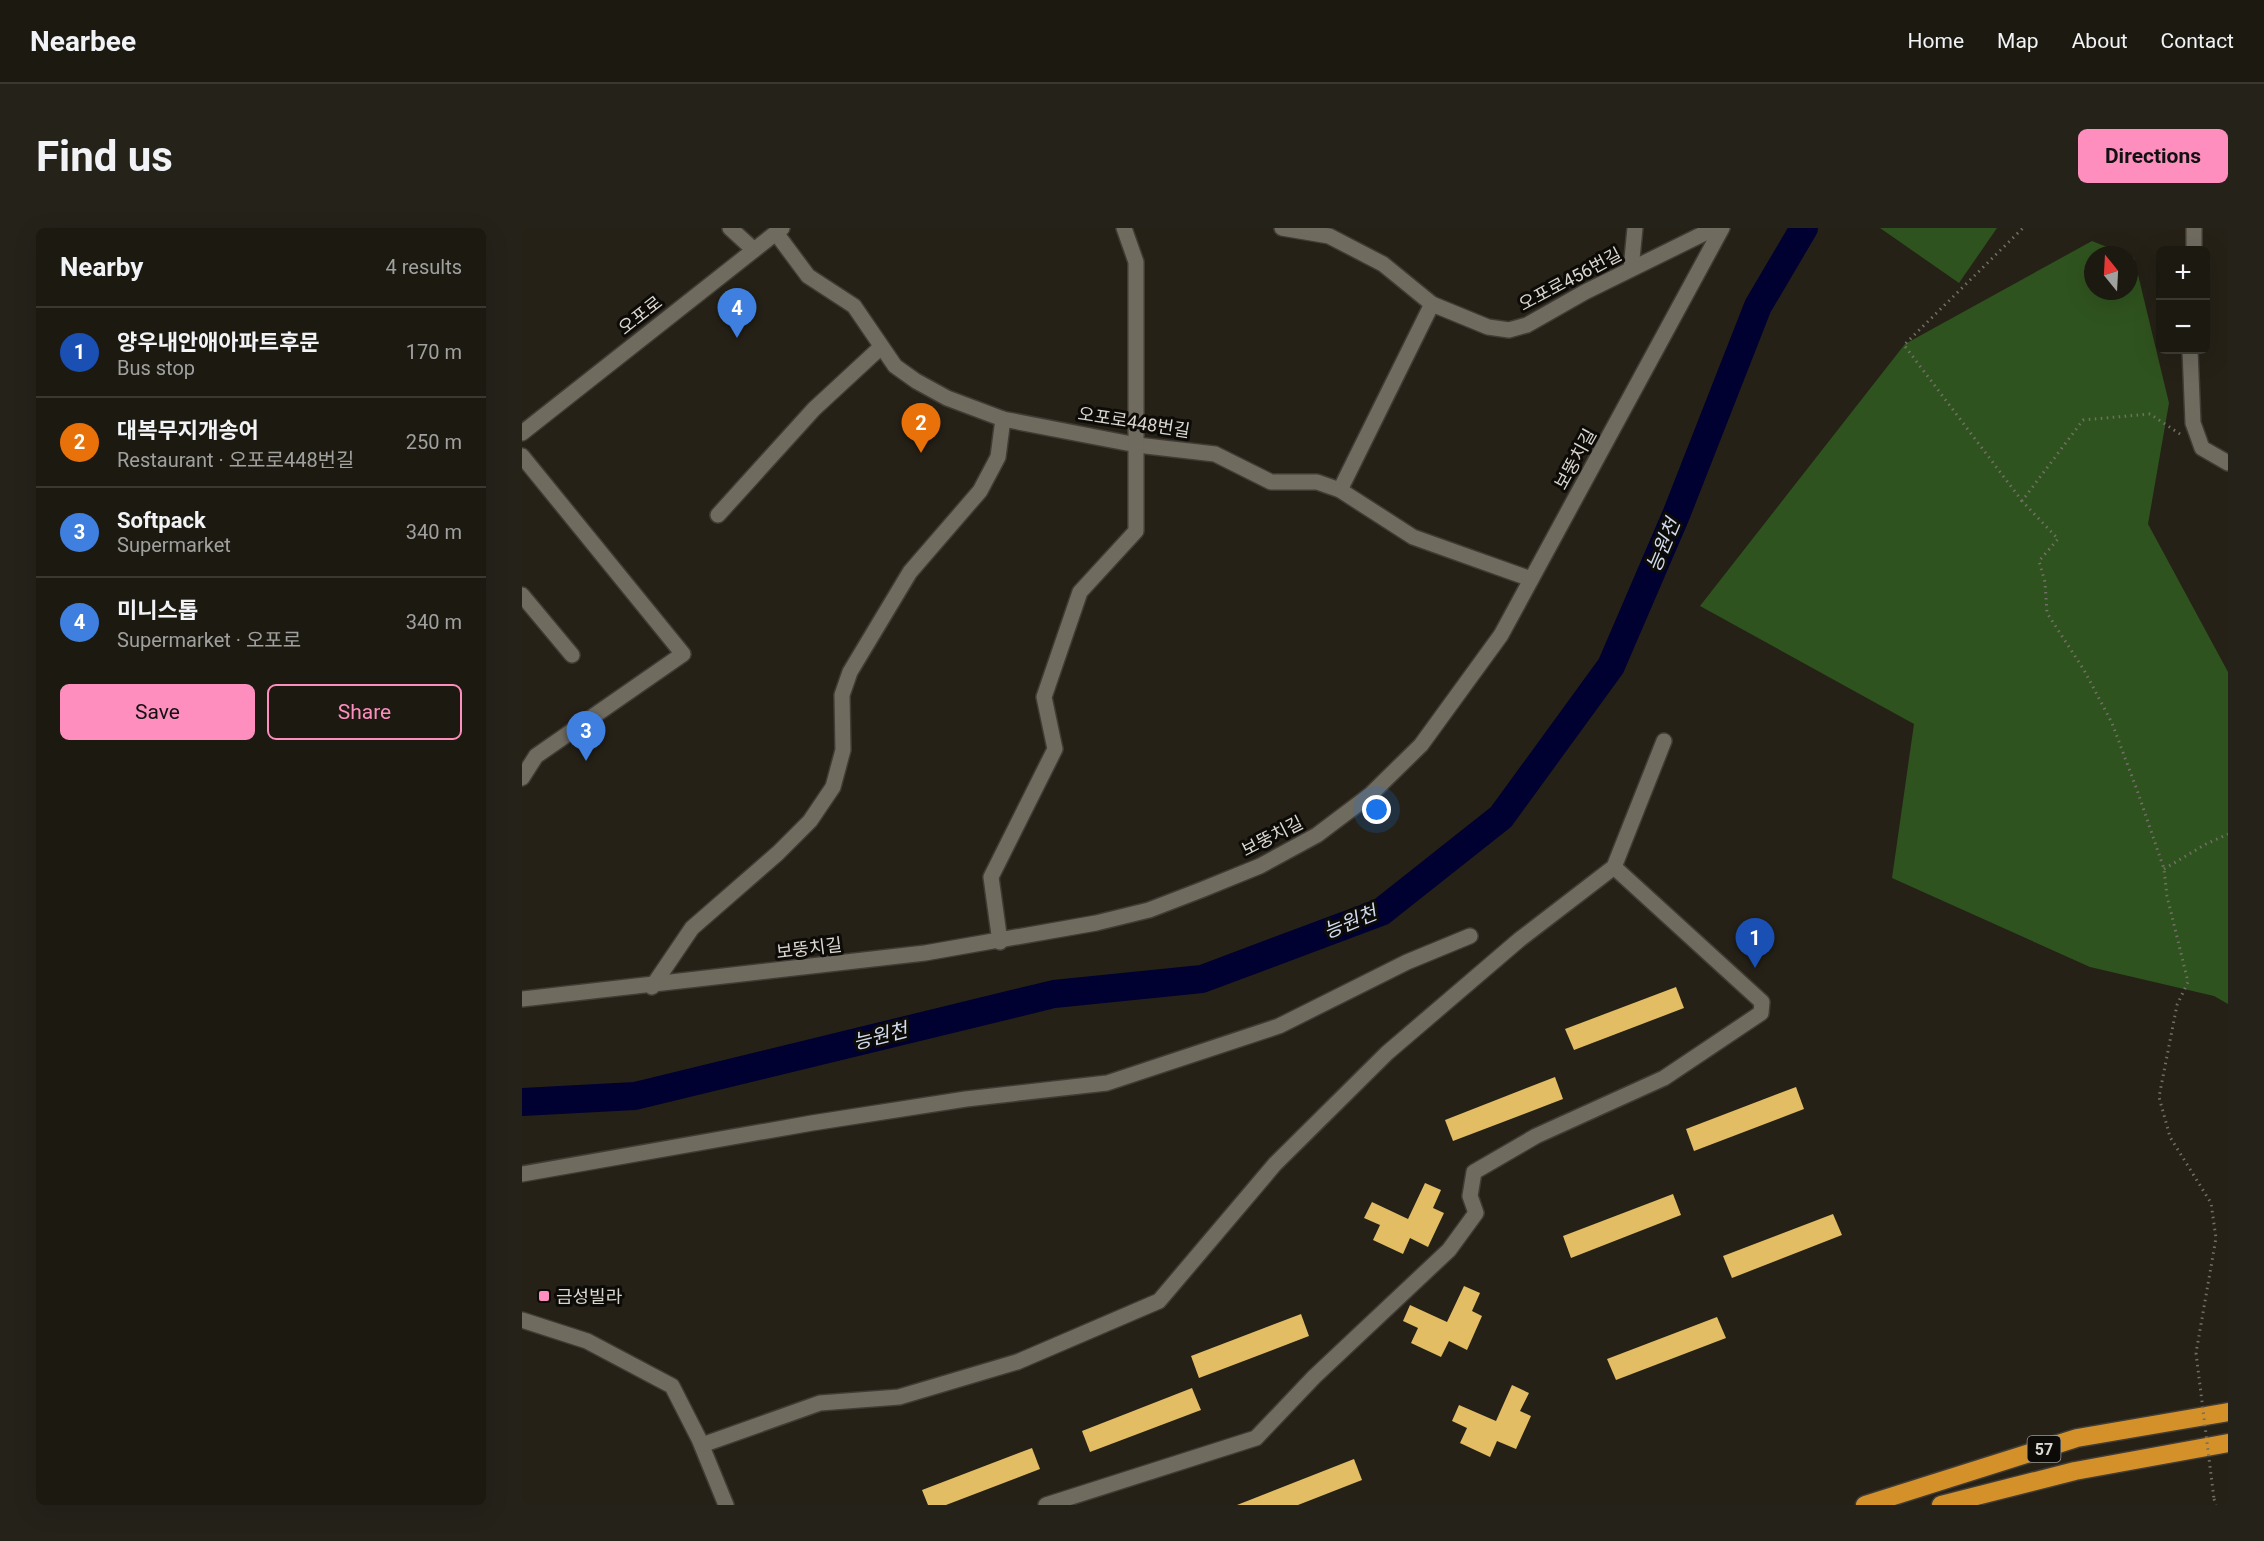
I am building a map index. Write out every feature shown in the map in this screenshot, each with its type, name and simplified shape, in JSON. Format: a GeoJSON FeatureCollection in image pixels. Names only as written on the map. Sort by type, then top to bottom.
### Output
{"type":"FeatureCollection","features":[{"type":"Feature","properties":{"kind":"highway","name":"57"},"geometry":{"type":"LineString","coordinates":[[1865,1505],[2077,1438],[2228,1412]]}},
{"type":"Feature","properties":{"kind":"highway","name":"57"},"geometry":{"type":"LineString","coordinates":[[1941,1505],[2074,1471],[2228,1443]]}},
{"type":"Feature","properties":{"kind":"street"},"geometry":{"type":"LineString","coordinates":[[730,228],[754,250]]}},
{"type":"Feature","properties":{"kind":"street"},"geometry":{"type":"LineString","coordinates":[[1000,942],[991,877],[1055,749],[1044,697],[1080,592],[1136,531],[1136,262],[1124,228]]}},
{"type":"Feature","properties":{"kind":"street","name":"오포로456번길"},"geometry":{"type":"LineString","coordinates":[[1282,228],[1329,236],[1383,264],[1432,304],[1488,327],[1509,330],[1527,325],[1631,269],[1715,228]]}},
{"type":"Feature","properties":{"kind":"street"},"geometry":{"type":"LineString","coordinates":[[1631,269],[1635,228]]}},
{"type":"Feature","properties":{"kind":"street","name":"보뚱치길"},"geometry":{"type":"LineString","coordinates":[[522,999],[652,987],[1000,942],[1149,910],[1260,866],[1317,835],[1370,795],[1421,745],[1501,635],[1722,228]]}},
{"type":"Feature","properties":{"kind":"street"},"geometry":{"type":"LineString","coordinates":[[2194,228],[2194,246]]}},
{"type":"Feature","properties":{"kind":"street","name":"오포로"},"geometry":{"type":"LineString","coordinates":[[522,433],[779,231]]}},
{"type":"Feature","properties":{"kind":"street","name":"오포로448번길"},"geometry":{"type":"LineString","coordinates":[[779,231],[808,276],[854,306],[895,366],[915,381],[947,398],[1003,419],[1137,445],[1215,454],[1271,482],[1317,482],[1340,490],[1413,537],[1531,579]]}},
{"type":"Feature","properties":{"kind":"street"},"geometry":{"type":"LineString","coordinates":[[1340,490],[1432,304]]}},
{"type":"Feature","properties":{"kind":"street"},"geometry":{"type":"LineString","coordinates":[[718,515],[814,410],[881,347]]}},
{"type":"Feature","properties":{"kind":"street"},"geometry":{"type":"LineString","coordinates":[[2190,354],[2193,423],[2202,448],[2228,462]]}},
{"type":"Feature","properties":{"kind":"street"},"geometry":{"type":"LineString","coordinates":[[652,987],[692,928],[778,853],[810,821],[832,787],[843,750],[842,695],[850,672],[910,572],[980,491],[998,457],[1003,419]]}},
{"type":"Feature","properties":{"kind":"street"},"geometry":{"type":"LineString","coordinates":[[522,456],[683,654],[536,756],[522,778]]}},
{"type":"Feature","properties":{"kind":"street"},"geometry":{"type":"LineString","coordinates":[[522,594],[572,656]]}},
{"type":"Feature","properties":{"kind":"street"},"geometry":{"type":"LineString","coordinates":[[702,1445],[820,1403],[899,1397],[1017,1362],[1159,1301],[1275,1164],[1387,1053],[1518,940],[1614,867],[1664,741]]}},
{"type":"Feature","properties":{"kind":"street"},"geometry":{"type":"LineString","coordinates":[[1046,1505],[1256,1438],[1314,1377],[1449,1250],[1476,1213],[1470,1196],[1474,1172],[1536,1136],[1664,1078],[1761,1013],[1762,1002],[1614,867]]}},
{"type":"Feature","properties":{"kind":"street"},"geometry":{"type":"LineString","coordinates":[[522,1174],[931,1105],[1107,1083],[1279,1026],[1407,962],[1470,936]]}},
{"type":"Feature","properties":{"kind":"street"},"geometry":{"type":"LineString","coordinates":[[522,1320],[587,1341],[672,1386],[702,1445],[726,1505]]}},
{"type":"Feature","properties":{"kind":"path"},"geometry":{"type":"LineString","coordinates":[[2023,228],[1904,345],[2022,501],[2058,539],[2039,561],[2045,582],[2046,613],[2084,670],[2112,723],[2164,869],[2167,896],[2188,982],[2177,1005],[2159,1097],[2170,1137],[2211,1203],[2216,1238],[2196,1353],[2216,1505]]}},
{"type":"Feature","properties":{"kind":"path"},"geometry":{"type":"LineString","coordinates":[[2022,501],[2084,420],[2150,414],[2202,448]]}},
{"type":"Feature","properties":{"kind":"path"},"geometry":{"type":"LineString","coordinates":[[2164,869],[2228,834]]}},
{"type":"Feature","properties":{"kind":"green space"},"geometry":{"type":"Polygon","coordinates":[[[1880,228],[1997,228],[1959,283],[1880,228]]]}},
{"type":"Feature","properties":{"kind":"green space"},"geometry":{"type":"Polygon","coordinates":[[[2092,241],[2104,246],[2084,246],[2084,300],[2138,300],[2138,275],[2169,403],[2148,524],[2228,672],[2228,1004],[2214,996],[2090,967],[1892,878],[1914,724],[1700,606],[1905,344],[2092,241]]]}},
{"type":"Feature","properties":{"kind":"building"},"geometry":{"type":"Polygon","coordinates":[[[1676,987],[1684,1008],[1574,1050],[1565,1029],[1676,987]]]}},
{"type":"Feature","properties":{"kind":"building"},"geometry":{"type":"Polygon","coordinates":[[[1555,1077],[1563,1099],[1453,1141],[1445,1120],[1555,1077]]]}},
{"type":"Feature","properties":{"kind":"building"},"geometry":{"type":"Polygon","coordinates":[[[1796,1087],[1804,1109],[1694,1151],[1686,1129],[1796,1087]]]}},
{"type":"Feature","properties":{"kind":"building"},"geometry":{"type":"Polygon","coordinates":[[[1425,1183],[1441,1190],[1433,1208],[1444,1213],[1428,1247],[1410,1238],[1403,1254],[1373,1240],[1380,1225],[1364,1218],[1372,1202],[1408,1219],[1425,1183]]]}},
{"type":"Feature","properties":{"kind":"building"},"geometry":{"type":"Polygon","coordinates":[[[1673,1194],[1681,1215],[1571,1258],[1563,1236],[1673,1194]]]}},
{"type":"Feature","properties":{"kind":"building"},"geometry":{"type":"Polygon","coordinates":[[[1833,1214],[1842,1235],[1732,1278],[1723,1256],[1833,1214]]]}},
{"type":"Feature","properties":{"kind":"building"},"geometry":{"type":"Polygon","coordinates":[[[1464,1286],[1480,1293],[1472,1311],[1482,1316],[1467,1350],[1449,1341],[1441,1357],[1411,1343],[1418,1328],[1403,1321],[1410,1305],[1447,1322],[1464,1286]]]}},
{"type":"Feature","properties":{"kind":"building"},"geometry":{"type":"Polygon","coordinates":[[[1301,1314],[1309,1336],[1199,1378],[1191,1356],[1301,1314]]]}},
{"type":"Feature","properties":{"kind":"building"},"geometry":{"type":"Polygon","coordinates":[[[1717,1317],[1726,1338],[1616,1380],[1607,1359],[1717,1317]]]}},
{"type":"Feature","properties":{"kind":"building"},"geometry":{"type":"Polygon","coordinates":[[[1512,1385],[1529,1393],[1520,1411],[1531,1416],[1516,1449],[1497,1441],[1490,1457],[1460,1443],[1467,1428],[1452,1421],[1459,1405],[1496,1421],[1512,1385]]]}},
{"type":"Feature","properties":{"kind":"building"},"geometry":{"type":"Polygon","coordinates":[[[1192,1388],[1201,1410],[1090,1452],[1082,1431],[1192,1388]]]}},
{"type":"Feature","properties":{"kind":"building"},"geometry":{"type":"Polygon","coordinates":[[[1032,1448],[1040,1469],[946,1505],[928,1505],[922,1490],[1032,1448]]]}},
{"type":"Feature","properties":{"kind":"building"},"geometry":{"type":"Polygon","coordinates":[[[1354,1459],[1362,1480],[1298,1505],[1237,1505],[1354,1459]]]}},
{"type":"Feature","properties":{"kind":"waterway","name":"능원천"},"geometry":{"type":"LineString","coordinates":[[522,1102],[635,1096],[1054,994],[1202,979],[1381,912],[1501,817],[1611,666],[1676,515],[1758,306],[1804,228]]}},
{"type":"Feature","properties":{"kind":"place","name":"미니스톱"},"geometry":{"type":"Point","coordinates":[737,338]}},
{"type":"Feature","properties":{"kind":"place","name":"대복무지개송어"},"geometry":{"type":"Point","coordinates":[921,453]}},
{"type":"Feature","properties":{"kind":"place","name":"Softpack"},"geometry":{"type":"Point","coordinates":[586,761]}},
{"type":"Feature","properties":{"kind":"place","name":"양우내안애아파트후문"},"geometry":{"type":"Point","coordinates":[1755,968]}},
{"type":"Feature","properties":{"kind":"place","name":"금성빌라"},"geometry":{"type":"Point","coordinates":[544,1296]}}]}
